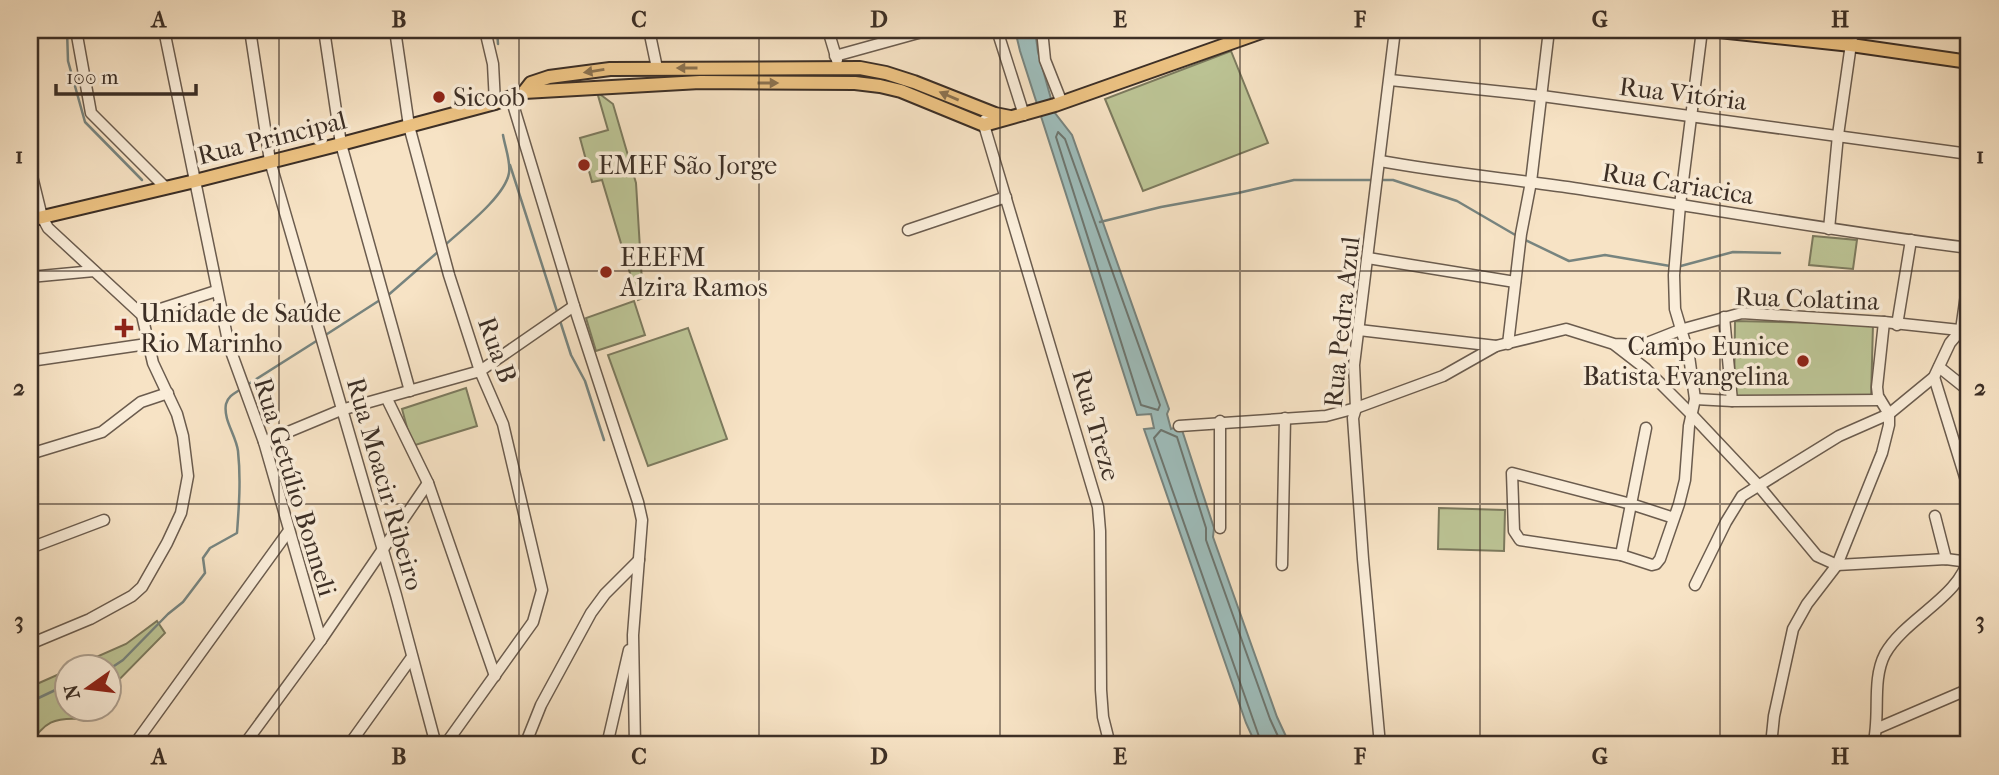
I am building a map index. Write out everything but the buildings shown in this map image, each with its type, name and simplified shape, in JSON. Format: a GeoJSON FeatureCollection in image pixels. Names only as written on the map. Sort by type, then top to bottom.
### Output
{"type":"FeatureCollection","features":[{"type":"Feature","properties":{"kind":"main road"},"geometry":{"type":"LineString","coordinates":[[984,125],[1058,104],[1267,30]]}},
{"type":"Feature","properties":{"kind":"main road"},"geometry":{"type":"LineString","coordinates":[[1709,30],[1851,45],[1969,62]]}},
{"type":"Feature","properties":{"kind":"main road","name":"Rua Principal"},"geometry":{"type":"LineString","coordinates":[[524,92],[531,83],[549,77],[610,69],[837,62],[886,73],[985,111],[1023,115]]}},
{"type":"Feature","properties":{"kind":"main road","name":"Rua Principal"},"geometry":{"type":"LineString","coordinates":[[35,216],[166,188],[341,144],[503,101],[524,92],[700,82],[855,83],[901,91],[984,125]]}},
{"type":"Feature","properties":{"kind":"street"},"geometry":{"type":"LineString","coordinates":[[76,30],[91,113],[166,188]]}},
{"type":"Feature","properties":{"kind":"street","name":"Rua Getúlio Bonneli"},"geometry":{"type":"LineString","coordinates":[[164,30],[229,346],[264,442],[321,640]]}},
{"type":"Feature","properties":{"kind":"street","name":"Rua Moacir Ribeiro"},"geometry":{"type":"LineString","coordinates":[[250,30],[270,161],[383,550],[436,745]]}},
{"type":"Feature","properties":{"kind":"street"},"geometry":{"type":"LineString","coordinates":[[324,30],[341,144],[410,391]]}},
{"type":"Feature","properties":{"kind":"street","name":"Rua B"},"geometry":{"type":"LineString","coordinates":[[395,30],[409,125],[449,275],[480,371],[503,425],[542,590],[533,622],[495,676]]}},
{"type":"Feature","properties":{"kind":"street"},"geometry":{"type":"LineString","coordinates":[[485,30],[503,101],[638,502],[643,533],[633,635],[635,745]]}},
{"type":"Feature","properties":{"kind":"street"},"geometry":{"type":"LineString","coordinates":[[649,30],[657,68]]}},
{"type":"Feature","properties":{"kind":"street"},"geometry":{"type":"LineString","coordinates":[[828,30],[837,62],[929,30]]}},
{"type":"Feature","properties":{"kind":"street"},"geometry":{"type":"LineString","coordinates":[[997,30],[1023,115]]}},
{"type":"Feature","properties":{"kind":"street"},"geometry":{"type":"LineString","coordinates":[[1042,30],[1045,60],[1058,104]]}},
{"type":"Feature","properties":{"kind":"street","name":"Rua Pedra Azul"},"geometry":{"type":"LineString","coordinates":[[1380,745],[1353,418],[1356,408],[1354,365],[1395,30]]}},
{"type":"Feature","properties":{"kind":"street"},"geometry":{"type":"LineString","coordinates":[[1508,344],[1549,30]]}},
{"type":"Feature","properties":{"kind":"street"},"geometry":{"type":"LineString","coordinates":[[1674,518],[1512,473],[1514,531],[1524,543],[1621,555],[1652,565],[1660,558],[1674,518],[1685,480],[1691,414],[1695,399],[1689,356],[1680,330],[1674,295],[1680,205],[1702,30]]}},
{"type":"Feature","properties":{"kind":"street"},"geometry":{"type":"LineString","coordinates":[[1829,229],[1838,135],[1853,30]]}},
{"type":"Feature","properties":{"kind":"street","name":"Rua Vitória"},"geometry":{"type":"LineString","coordinates":[[1390,80],[1542,96],[1969,153]]}},
{"type":"Feature","properties":{"kind":"street"},"geometry":{"type":"LineString","coordinates":[[984,125],[985,111]]}},
{"type":"Feature","properties":{"kind":"street","name":"Rua Treze"},"geometry":{"type":"LineString","coordinates":[[984,125],[1098,507],[1101,690],[1103,717],[1110,745]]}},
{"type":"Feature","properties":{"kind":"street","name":"Rua Cariacica"},"geometry":{"type":"LineString","coordinates":[[1380,161],[1442,173],[1531,182],[1829,229],[1969,247]]}},
{"type":"Feature","properties":{"kind":"street"},"geometry":{"type":"LineString","coordinates":[[30,172],[35,216],[142,315],[153,363],[169,393],[183,436],[188,476],[181,513],[149,577],[132,596],[90,619],[30,644]]}},
{"type":"Feature","properties":{"kind":"street"},"geometry":{"type":"LineString","coordinates":[[908,230],[1006,197]]}},
{"type":"Feature","properties":{"kind":"street"},"geometry":{"type":"LineString","coordinates":[[1897,325],[1912,240]]}},
{"type":"Feature","properties":{"kind":"street"},"geometry":{"type":"LineString","coordinates":[[1368,258],[1515,282]]}},
{"type":"Feature","properties":{"kind":"street"},"geometry":{"type":"LineString","coordinates":[[30,277],[94,271]]}},
{"type":"Feature","properties":{"kind":"street"},"geometry":{"type":"LineString","coordinates":[[1695,585],[1737,502],[1749,490],[1839,436],[1889,414],[1934,377],[1950,343],[1965,331],[1969,274]]}},
{"type":"Feature","properties":{"kind":"street"},"geometry":{"type":"LineString","coordinates":[[142,315],[216,291]]}},
{"type":"Feature","properties":{"kind":"street"},"geometry":{"type":"LineString","coordinates":[[264,442],[341,410],[480,371],[574,306]]}},
{"type":"Feature","properties":{"kind":"street","name":"Rua Colatina"},"geometry":{"type":"LineString","coordinates":[[1359,330],[1496,346],[1566,329],[1614,344],[1642,345],[1680,330],[1742,313],[1884,322],[1965,331]]}},
{"type":"Feature","properties":{"kind":"street"},"geometry":{"type":"LineString","coordinates":[[1724,317],[1732,401]]}},
{"type":"Feature","properties":{"kind":"street"},"geometry":{"type":"LineString","coordinates":[[1771,745],[1774,716],[1793,629],[1807,604],[1838,565],[1882,453],[1889,425],[1889,414],[1880,400],[1878,377],[1884,322]]}},
{"type":"Feature","properties":{"kind":"street"},"geometry":{"type":"LineString","coordinates":[[30,361],[147,344]]}},
{"type":"Feature","properties":{"kind":"street"},"geometry":{"type":"LineString","coordinates":[[1614,344],[1646,369],[1691,414],[1758,485],[1810,549],[1827,562],[1838,565],[1969,560],[1952,587],[1901,632],[1884,656],[1879,674],[1878,728],[1873,745]]}},
{"type":"Feature","properties":{"kind":"street"},"geometry":{"type":"LineString","coordinates":[[1179,426],[1220,421],[1326,416],[1356,408],[1443,376],[1496,346]]}},
{"type":"Feature","properties":{"kind":"street"},"geometry":{"type":"LineString","coordinates":[[1940,368],[1969,391]]}},
{"type":"Feature","properties":{"kind":"street"},"geometry":{"type":"LineString","coordinates":[[1934,377],[1969,491]]}},
{"type":"Feature","properties":{"kind":"street"},"geometry":{"type":"LineString","coordinates":[[30,454],[102,432],[141,402],[169,393]]}},
{"type":"Feature","properties":{"kind":"street"},"geometry":{"type":"LineString","coordinates":[[387,399],[428,483],[495,676],[444,745]]}},
{"type":"Feature","properties":{"kind":"street"},"geometry":{"type":"LineString","coordinates":[[1695,399],[1880,400]]}},
{"type":"Feature","properties":{"kind":"street"},"geometry":{"type":"LineString","coordinates":[[1282,565],[1285,418]]}},
{"type":"Feature","properties":{"kind":"street"},"geometry":{"type":"LineString","coordinates":[[1220,421],[1220,528]]}},
{"type":"Feature","properties":{"kind":"street"},"geometry":{"type":"LineString","coordinates":[[1621,555],[1646,428]]}},
{"type":"Feature","properties":{"kind":"street"},"geometry":{"type":"LineString","coordinates":[[30,446],[43,449]]}},
{"type":"Feature","properties":{"kind":"street"},"geometry":{"type":"LineString","coordinates":[[244,745],[321,640],[428,483]]}},
{"type":"Feature","properties":{"kind":"street"},"geometry":{"type":"LineString","coordinates":[[1935,516],[1946,559]]}},
{"type":"Feature","properties":{"kind":"street"},"geometry":{"type":"LineString","coordinates":[[30,548],[104,520]]}},
{"type":"Feature","properties":{"kind":"street"},"geometry":{"type":"LineString","coordinates":[[134,745],[288,532]]}},
{"type":"Feature","properties":{"kind":"street"},"geometry":{"type":"LineString","coordinates":[[525,745],[541,705],[591,613],[605,594],[639,560]]}},
{"type":"Feature","properties":{"kind":"street"},"geometry":{"type":"LineString","coordinates":[[607,745],[633,635]]}},
{"type":"Feature","properties":{"kind":"street"},"geometry":{"type":"LineString","coordinates":[[349,745],[412,656]]}},
{"type":"Feature","properties":{"kind":"street"},"geometry":{"type":"LineString","coordinates":[[1878,728],[1969,689]]}},
{"type":"Feature","properties":{"kind":"green space"},"geometry":{"type":"Polygon","coordinates":[[[1231,51],[1268,143],[1143,191],[1105,99],[1231,51]]]}},
{"type":"Feature","properties":{"kind":"green space"},"geometry":{"type":"Polygon","coordinates":[[[597,92],[613,104],[636,183],[643,298],[638,300],[602,180],[592,182],[580,138],[608,130],[597,92]]]}},
{"type":"Feature","properties":{"kind":"green space"},"geometry":{"type":"Polygon","coordinates":[[[1813,236],[1857,240],[1853,269],[1809,265],[1813,236]]]}},
{"type":"Feature","properties":{"kind":"green space"},"geometry":{"type":"Polygon","coordinates":[[[634,301],[645,335],[596,351],[586,318],[634,301]]]}},
{"type":"Feature","properties":{"kind":"green space","name":"Campo Eunice Batista Evangelina"},"geometry":{"type":"Polygon","coordinates":[[[1735,321],[1873,324],[1871,399],[1734,399],[1735,321]]]}},
{"type":"Feature","properties":{"kind":"green space"},"geometry":{"type":"Polygon","coordinates":[[[688,328],[727,439],[648,466],[608,355],[688,328]]]}},
{"type":"Feature","properties":{"kind":"green space"},"geometry":{"type":"Polygon","coordinates":[[[466,388],[477,426],[412,446],[402,409],[466,388]]]}},
{"type":"Feature","properties":{"kind":"green space"},"geometry":{"type":"Polygon","coordinates":[[[1439,508],[1505,510],[1504,551],[1438,549],[1439,508]]]}},
{"type":"Feature","properties":{"kind":"green space"},"geometry":{"type":"Polygon","coordinates":[[[157,621],[165,633],[122,677],[122,652],[108,652],[126,644],[157,621]]]}},
{"type":"Feature","properties":{"kind":"green space"},"geometry":{"type":"Polygon","coordinates":[[[52,677],[53,722],[40,731],[30,745],[30,687],[52,677]]]}},
{"type":"Feature","properties":{"kind":"water"},"geometry":{"type":"Polygon","coordinates":[[[1015,30],[1035,30],[1038,52],[1055,113],[1072,135],[1169,409],[1167,414],[1171,429],[1179,426],[1182,430],[1214,528],[1213,537],[1277,717],[1290,745],[1256,745],[1246,723],[1144,429],[1154,428],[1151,414],[1137,415],[1015,30]]]}},
{"type":"Feature","properties":{"kind":"waterway"},"geometry":{"type":"LineString","coordinates":[[67,30],[68,61],[85,122],[142,180]]}},
{"type":"Feature","properties":{"kind":"waterway"},"geometry":{"type":"LineString","coordinates":[[497,30],[498,44]]}},
{"type":"Feature","properties":{"kind":"waterway"},"geometry":{"type":"LineString","coordinates":[[444,246],[491,202],[506,182],[509,164],[503,135]]}},
{"type":"Feature","properties":{"kind":"waterway"},"geometry":{"type":"LineString","coordinates":[[510,165],[571,355],[585,381],[604,440]]}},
{"type":"Feature","properties":{"kind":"waterway"},"geometry":{"type":"LineString","coordinates":[[1100,222],[1294,180],[1373,180]]}},
{"type":"Feature","properties":{"kind":"waterway"},"geometry":{"type":"LineString","coordinates":[[1379,180],[1393,180],[1457,201],[1517,236]]}},
{"type":"Feature","properties":{"kind":"waterway"},"geometry":{"type":"LineString","coordinates":[[1523,239],[1569,261],[1605,255],[1670,266]]}},
{"type":"Feature","properties":{"kind":"waterway"},"geometry":{"type":"LineString","coordinates":[[386,297],[439,251]]}},
{"type":"Feature","properties":{"kind":"waterway"},"geometry":{"type":"LineString","coordinates":[[1677,267],[1733,252],[1780,253]]}},
{"type":"Feature","properties":{"kind":"waterway"},"geometry":{"type":"LineString","coordinates":[[324,336],[380,300]]}},
{"type":"Feature","properties":{"kind":"waterway"},"geometry":{"type":"LineString","coordinates":[[247,385],[318,340]]}},
{"type":"Feature","properties":{"kind":"waterway"},"geometry":{"type":"LineString","coordinates":[[122,661],[183,602],[205,573],[203,558],[210,548],[237,533],[240,482],[238,451],[228,422],[226,404],[228,399],[241,389]]}},
{"type":"Feature","properties":{"kind":"waterway"},"geometry":{"type":"LineString","coordinates":[[30,702],[52,692]]}},
{"type":"Feature","properties":{"kind":"place","name":"Sicoob"},"geometry":{"type":"Point","coordinates":[439,97]}},
{"type":"Feature","properties":{"kind":"place","name":"EMEF São Jorge"},"geometry":{"type":"Point","coordinates":[584,165]}},
{"type":"Feature","properties":{"kind":"place","name":"EEEFM Alzira Ramos"},"geometry":{"type":"Point","coordinates":[606,272]}},
{"type":"Feature","properties":{"kind":"place","name":"Unidade de Saúde Rio Marinho"},"geometry":{"type":"Point","coordinates":[124,328]}},
{"type":"Feature","properties":{"kind":"place","name":"Campo Eunice Batista Evangelina"},"geometry":{"type":"Point","coordinates":[1803,361]}}]}
